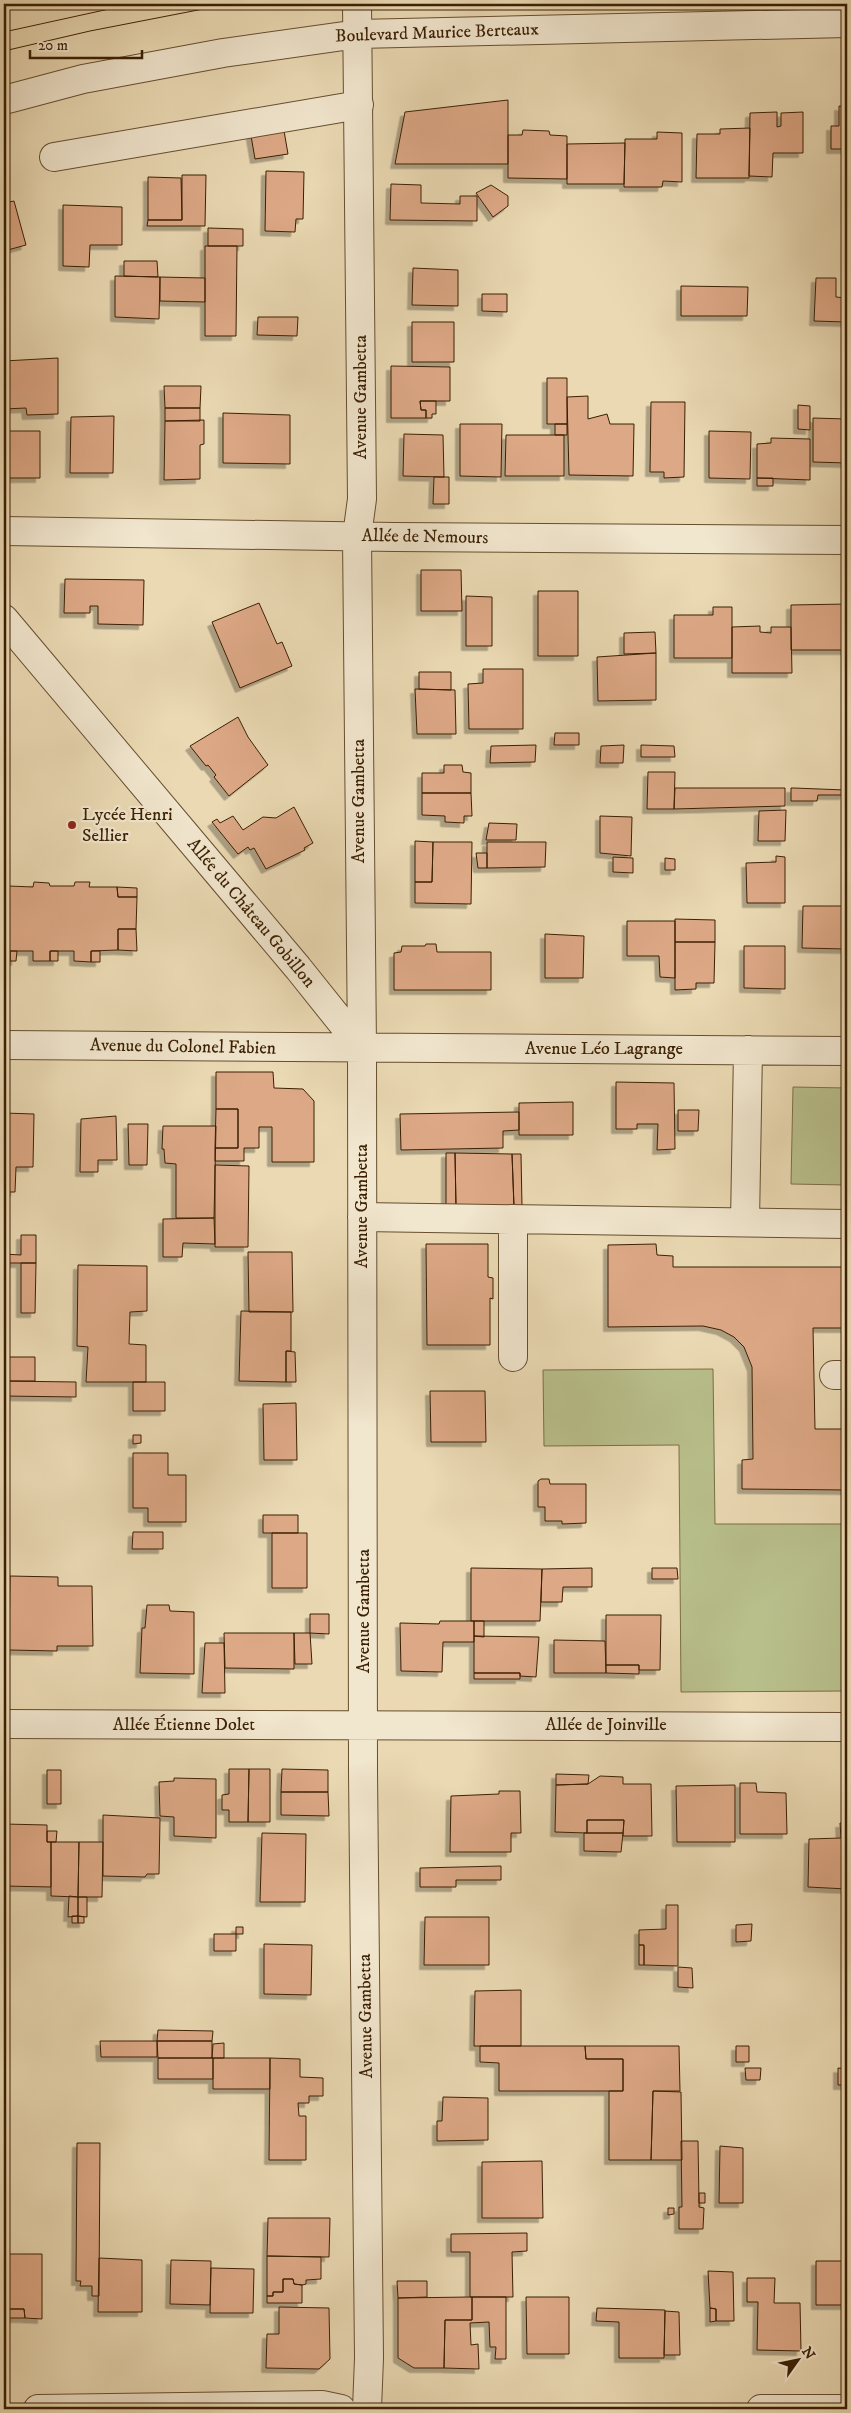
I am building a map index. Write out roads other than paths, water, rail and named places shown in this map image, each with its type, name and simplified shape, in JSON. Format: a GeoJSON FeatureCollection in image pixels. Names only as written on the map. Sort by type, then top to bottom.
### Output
{"type":"FeatureCollection","features":[{"type":"Feature","properties":{"kind":"street","name":"Avenue Gambetta"},"geometry":{"type":"LineString","coordinates":[[357,4],[362,499],[357,536],[362,1048],[364,1781],[369,2358],[367,2409]]}},
{"type":"Feature","properties":{"kind":"street","name":"Boulevard Maurice Berteaux"},"geometry":{"type":"LineString","coordinates":[[4,100],[111,74],[223,53],[358,34],[847,23]]}},
{"type":"Feature","properties":{"kind":"street"},"geometry":{"type":"LineString","coordinates":[[54,157],[359,105]]}},
{"type":"Feature","properties":{"kind":"street","name":"Allée de Nemours"},"geometry":{"type":"LineString","coordinates":[[4,531],[847,540]]}},
{"type":"Feature","properties":{"kind":"street","name":"Allée du Château Gobillon"},"geometry":{"type":"LineString","coordinates":[[4,619],[298,968],[362,1048]]}},
{"type":"Feature","properties":{"kind":"street","name":"Avenue du Colonel Fabien"},"geometry":{"type":"LineString","coordinates":[[4,1045],[362,1048]]}},
{"type":"Feature","properties":{"kind":"street","name":"Avenue Léo Lagrange"},"geometry":{"type":"LineString","coordinates":[[362,1048],[847,1050]]}},
{"type":"Feature","properties":{"kind":"street"},"geometry":{"type":"LineString","coordinates":[[745,1222],[748,1050]]}},
{"type":"Feature","properties":{"kind":"street"},"geometry":{"type":"LineString","coordinates":[[362,1217],[847,1224]]}},
{"type":"Feature","properties":{"kind":"street"},"geometry":{"type":"LineString","coordinates":[[513,1219],[513,1357]]}},
{"type":"Feature","properties":{"kind":"street","name":"Allée Étienne Dolet"},"geometry":{"type":"LineString","coordinates":[[4,1724],[365,1726]]}},
{"type":"Feature","properties":{"kind":"street","name":"Allée de Joinville"},"geometry":{"type":"LineString","coordinates":[[365,1726],[405,1724],[847,1727]]}},
{"type":"Feature","properties":{"kind":"street"},"geometry":{"type":"LineString","coordinates":[[38,2409],[322,2405],[341,2409]]}},
{"type":"Feature","properties":{"kind":"street"},"geometry":{"type":"LineString","coordinates":[[761,2409],[847,2409]]}},
{"type":"Feature","properties":{"kind":"tram line"},"geometry":{"type":"LineString","coordinates":[[4,32],[132,4]]}},
{"type":"Feature","properties":{"kind":"tram line"},"geometry":{"type":"LineString","coordinates":[[4,51],[90,31],[229,4]]}},
{"type":"Feature","properties":{"kind":"place","name":"Lycée Henri Sellier"},"geometry":{"type":"Point","coordinates":[72,825]}}]}
